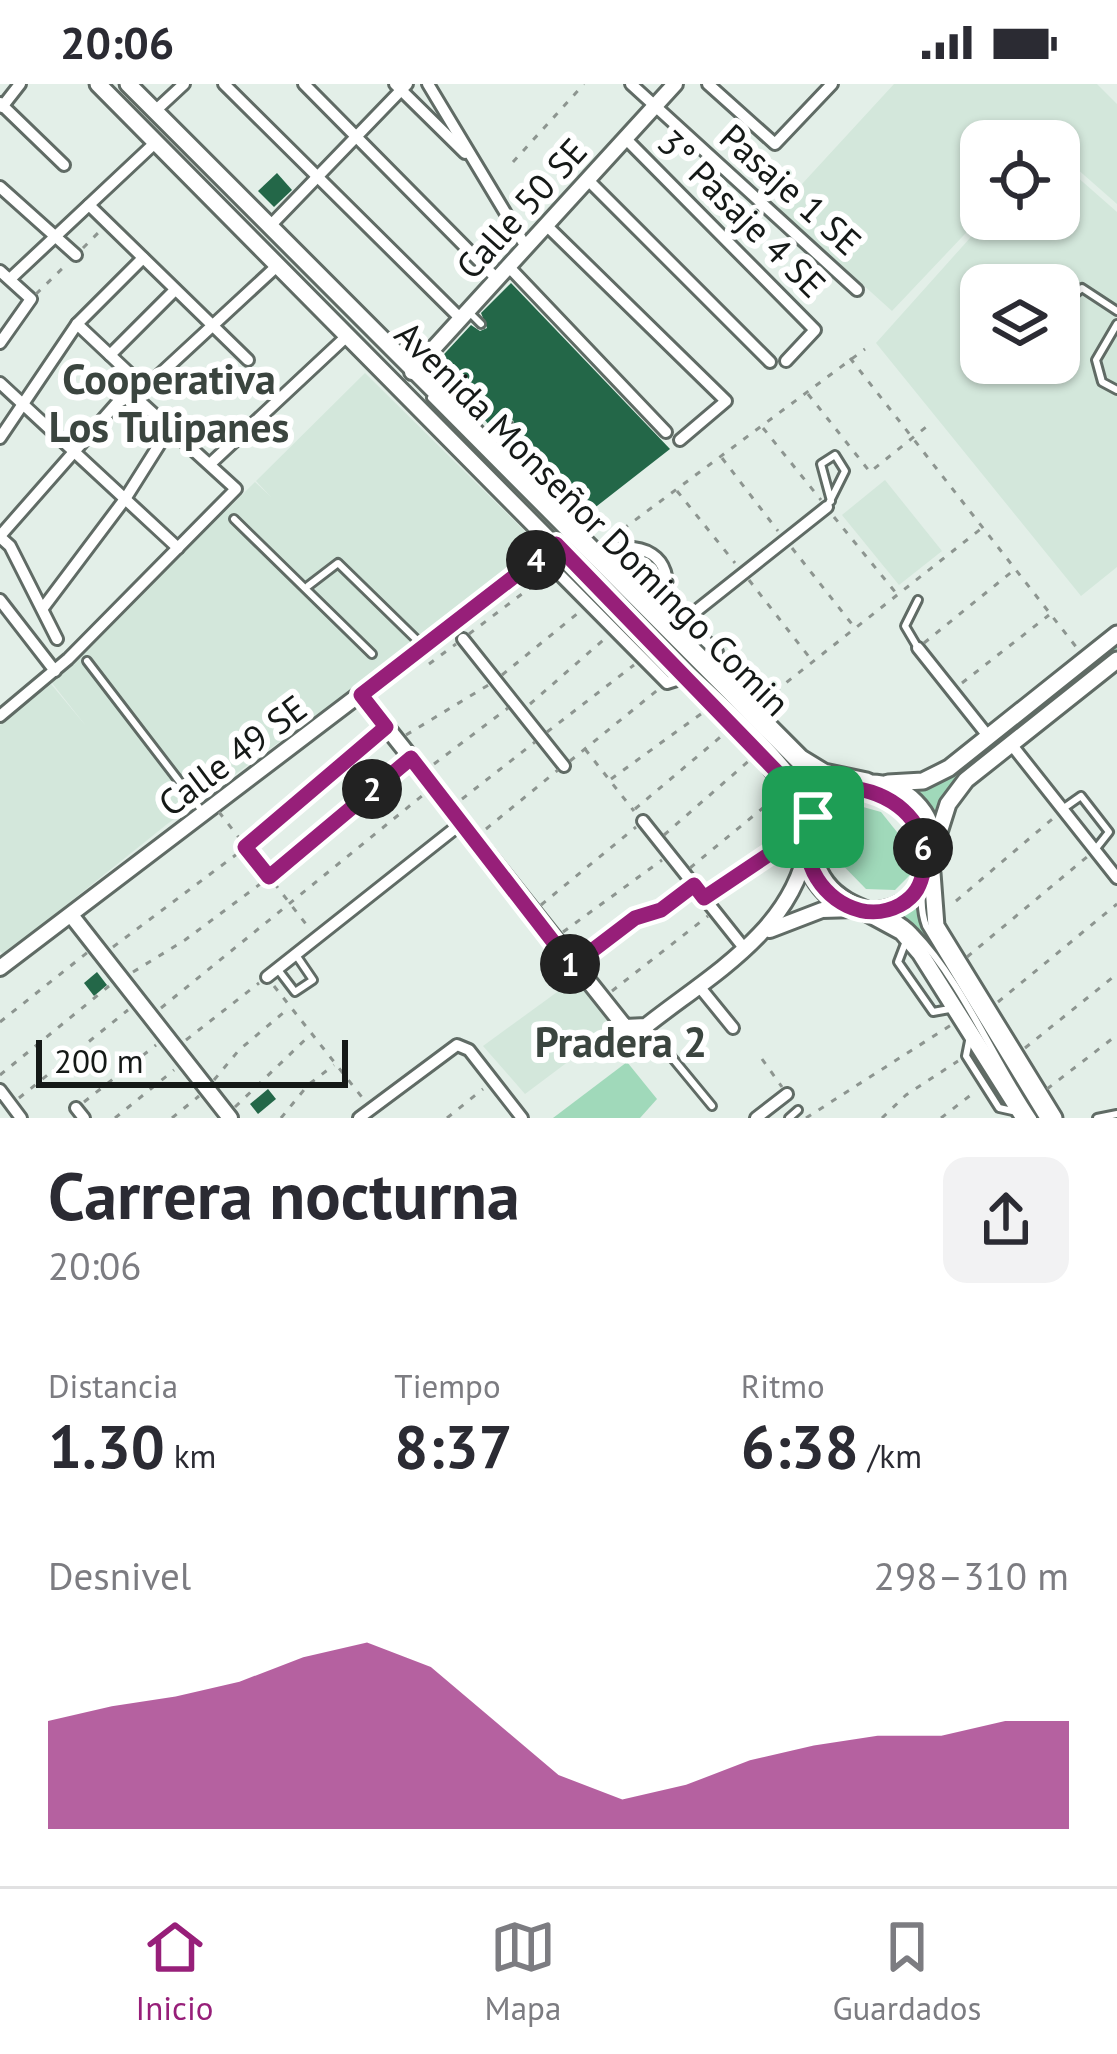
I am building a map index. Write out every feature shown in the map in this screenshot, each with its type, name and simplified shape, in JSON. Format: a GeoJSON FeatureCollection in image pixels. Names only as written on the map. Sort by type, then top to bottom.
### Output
{"type":"FeatureCollection","features":[{"type":"Feature","properties":{"kind":"main road","name":"Avenida Monseñor Domingo Comin"},"geometry":{"type":"LineString","coordinates":[[102,84],[759,752],[796,801],[826,890],[860,911]]}},
{"type":"Feature","properties":{"kind":"main road","name":"Avenida Monseñor Domingo Comin"},"geometry":{"type":"LineString","coordinates":[[123,84],[487,447],[600,550],[752,710],[814,767],[875,782]]}},
{"type":"Feature","properties":{"kind":"main road"},"geometry":{"type":"LineString","coordinates":[[807,843],[813,817],[845,787],[930,779],[1117,634]]}},
{"type":"Feature","properties":{"kind":"main road"},"geometry":{"type":"LineString","coordinates":[[860,911],[887,910],[919,889],[955,792],[1117,660]]}},
{"type":"Feature","properties":{"kind":"main road"},"geometry":{"type":"LineString","coordinates":[[875,782],[906,795],[923,815],[932,857],[933,916],[1054,1118]]}},
{"type":"Feature","properties":{"kind":"main road"},"geometry":{"type":"LineString","coordinates":[[860,911],[908,937],[1026,1116]]}},
{"type":"Feature","properties":{"kind":"street"},"geometry":{"type":"LineString","coordinates":[[20,84],[1,106],[64,165]]}},
{"type":"Feature","properties":{"kind":"street"},"geometry":{"type":"LineString","coordinates":[[155,111],[184,84]]}},
{"type":"Feature","properties":{"kind":"street"},"geometry":{"type":"LineString","coordinates":[[224,84],[464,315]]}},
{"type":"Feature","properties":{"kind":"street"},"geometry":{"type":"LineString","coordinates":[[304,84],[496,279]]}},
{"type":"Feature","properties":{"kind":"street"},"geometry":{"type":"LineString","coordinates":[[428,84],[526,248]]}},
{"type":"Feature","properties":{"kind":"street","name":"Pasaje 1 SE"},"geometry":{"type":"LineString","coordinates":[[632,84],[857,290]]}},
{"type":"Feature","properties":{"kind":"street","name":"Calle 50 SE"},"geometry":{"type":"LineString","coordinates":[[412,372],[675,84]]}},
{"type":"Feature","properties":{"kind":"street"},"geometry":{"type":"LineString","coordinates":[[708,84],[775,144],[832,84]]}},
{"type":"Feature","properties":{"kind":"street"},"geometry":{"type":"LineString","coordinates":[[269,227],[401,86],[479,167]]}},
{"type":"Feature","properties":{"kind":"street","name":"3° Pasaje 4 SE"},"geometry":{"type":"LineString","coordinates":[[626,138],[815,330],[787,361]]}},
{"type":"Feature","properties":{"kind":"street"},"geometry":{"type":"LineString","coordinates":[[0,343],[31,299],[5,275],[56,236],[156,142]]}},
{"type":"Feature","properties":{"kind":"street"},"geometry":{"type":"LineString","coordinates":[[588,179],[770,362]]}},
{"type":"Feature","properties":{"kind":"street"},"geometry":{"type":"LineString","coordinates":[[0,187],[76,255]]}},
{"type":"Feature","properties":{"kind":"street"},"geometry":{"type":"LineString","coordinates":[[89,205],[248,360]]}},
{"type":"Feature","properties":{"kind":"street"},"geometry":{"type":"LineString","coordinates":[[546,226],[726,401],[680,440]]}},
{"type":"Feature","properties":{"kind":"street"},"geometry":{"type":"LineString","coordinates":[[0,438],[77,324],[143,258]]}},
{"type":"Feature","properties":{"kind":"street"},"geometry":{"type":"LineString","coordinates":[[57,639],[0,536],[117,404],[140,392],[278,266]]}},
{"type":"Feature","properties":{"kind":"street"},"geometry":{"type":"LineString","coordinates":[[508,266],[666,432]]}},
{"type":"Feature","properties":{"kind":"street"},"geometry":{"type":"LineString","coordinates":[[110,355],[175,290]]}},
{"type":"Feature","properties":{"kind":"street"},"geometry":{"type":"LineString","coordinates":[[0,698],[4,712],[55,671],[236,489],[77,324]]}},
{"type":"Feature","properties":{"kind":"street"},"geometry":{"type":"LineString","coordinates":[[210,464],[347,336]]}},
{"type":"Feature","properties":{"kind":"street"},"geometry":{"type":"LineString","coordinates":[[0,383],[178,548]]}},
{"type":"Feature","properties":{"kind":"street"},"geometry":{"type":"LineString","coordinates":[[43,608],[125,499],[171,426]]}},
{"type":"Feature","properties":{"kind":"street"},"geometry":{"type":"LineString","coordinates":[[686,619],[829,504]]}},
{"type":"Feature","properties":{"kind":"street","name":"Avenida Monseñor Domingo Comin"},"geometry":{"type":"LineString","coordinates":[[556,544],[555,570],[667,683],[686,677]]}},
{"type":"Feature","properties":{"kind":"street","name":"Calle 49 SE"},"geometry":{"type":"LineString","coordinates":[[1,966],[556,544]]}},
{"type":"Feature","properties":{"kind":"street","name":"Avenida Monseñor Domingo Comin"},"geometry":{"type":"LineString","coordinates":[[600,550],[632,544],[655,555],[667,577],[666,600]]}},
{"type":"Feature","properties":{"kind":"street","name":"Avenida Monseñor Domingo Comin"},"geometry":{"type":"LineString","coordinates":[[600,550],[686,619],[717,652],[716,673]]}},
{"type":"Feature","properties":{"kind":"street"},"geometry":{"type":"LineString","coordinates":[[0,600],[55,671]]}},
{"type":"Feature","properties":{"kind":"street"},"geometry":{"type":"LineString","coordinates":[[463,639],[564,766]]}},
{"type":"Feature","properties":{"kind":"street"},"geometry":{"type":"LineString","coordinates":[[918,648],[988,736]]}},
{"type":"Feature","properties":{"kind":"street"},"geometry":{"type":"LineString","coordinates":[[361,695],[552,941],[625,1027],[646,1026],[760,935],[796,890],[807,843]]}},
{"type":"Feature","properties":{"kind":"street"},"geometry":{"type":"LineString","coordinates":[[1011,744],[1117,878]]}},
{"type":"Feature","properties":{"kind":"street"},"geometry":{"type":"LineString","coordinates":[[643,821],[744,948]]}},
{"type":"Feature","properties":{"kind":"street"},"geometry":{"type":"LineString","coordinates":[[273,973],[463,822]]}},
{"type":"Feature","properties":{"kind":"street"},"geometry":{"type":"LineString","coordinates":[[760,935],[822,910],[860,911]]}},
{"type":"Feature","properties":{"kind":"street"},"geometry":{"type":"LineString","coordinates":[[71,915],[228,1116]]}},
{"type":"Feature","properties":{"kind":"street"},"geometry":{"type":"LineString","coordinates":[[698,985],[734,1028]]}},
{"type":"Feature","properties":{"kind":"street"},"geometry":{"type":"LineString","coordinates":[[359,1118],[457,1045],[469,1050],[522,1118]]}},
{"type":"Feature","properties":{"kind":"street"},"geometry":{"type":"LineString","coordinates":[[0,1090],[21,1118]]}},
{"type":"Feature","properties":{"kind":"street"},"geometry":{"type":"LineString","coordinates":[[756,1118],[787,1094]]}},
{"type":"Feature","properties":{"kind":"lane","name":"Avenida Monseñor Domingo Comin"},"geometry":{"type":"LineString","coordinates":[[102,84],[787,769],[813,817],[817,855],[830,881],[854,900],[887,910],[926,946],[1026,1116]]}},
{"type":"Feature","properties":{"kind":"lane","name":"Avenida Monseñor Domingo Comin"},"geometry":{"type":"LineString","coordinates":[[123,84],[795,764],[820,782],[887,796],[913,821],[924,851],[919,889],[922,916],[1043,1118]]}},
{"type":"Feature","properties":{"kind":"lane"},"geometry":{"type":"LineString","coordinates":[[1080,290],[1117,311]]}},
{"type":"Feature","properties":{"kind":"lane"},"geometry":{"type":"LineString","coordinates":[[464,315],[481,324]]}},
{"type":"Feature","properties":{"kind":"lane"},"geometry":{"type":"LineString","coordinates":[[1117,324],[1096,361],[1102,382],[1117,390]]}},
{"type":"Feature","properties":{"kind":"lane"},"geometry":{"type":"LineString","coordinates":[[487,447],[509,426]]}},
{"type":"Feature","properties":{"kind":"lane"},"geometry":{"type":"LineString","coordinates":[[836,455],[845,471],[829,504],[821,464],[836,455]]}},
{"type":"Feature","properties":{"kind":"lane"},"geometry":{"type":"LineString","coordinates":[[235,519],[372,654]]}},
{"type":"Feature","properties":{"kind":"lane"},"geometry":{"type":"LineString","coordinates":[[307,587],[338,563],[424,647]]}},
{"type":"Feature","properties":{"kind":"lane"},"geometry":{"type":"LineString","coordinates":[[918,600],[905,626],[918,648]]}},
{"type":"Feature","properties":{"kind":"lane"},"geometry":{"type":"LineString","coordinates":[[87,661],[209,810]]}},
{"type":"Feature","properties":{"kind":"lane"},"geometry":{"type":"LineString","coordinates":[[1063,810],[1082,796],[1107,823],[1109,832],[1094,850]]}},
{"type":"Feature","properties":{"kind":"lane"},"geometry":{"type":"LineString","coordinates":[[273,973],[295,992],[314,980],[296,955]]}},
{"type":"Feature","properties":{"kind":"lane"},"geometry":{"type":"LineString","coordinates":[[962,1020],[966,1056],[984,1087],[999,1108],[1026,1116]]}},
{"type":"Feature","properties":{"kind":"lane"},"geometry":{"type":"LineString","coordinates":[[646,1026],[712,1106]]}},
{"type":"Feature","properties":{"kind":"lane"},"geometry":{"type":"LineString","coordinates":[[789,1118],[798,1110]]}},
{"type":"Feature","properties":{"kind":"lane"},"geometry":{"type":"LineString","coordinates":[[1097,1118],[1117,1114]]}},
{"type":"Feature","properties":{"kind":"path"},"geometry":{"type":"LineString","coordinates":[[513,162],[584,84]]}},
{"type":"Feature","properties":{"kind":"path"},"geometry":{"type":"LineString","coordinates":[[600,550],[865,349]]}},
{"type":"Feature","properties":{"kind":"path"},"geometry":{"type":"LineString","coordinates":[[850,358],[1086,659]]}},
{"type":"Feature","properties":{"kind":"path"},"geometry":{"type":"LineString","coordinates":[[807,392],[870,472],[931,423]]}},
{"type":"Feature","properties":{"kind":"path"},"geometry":{"type":"LineString","coordinates":[[752,710],[983,527]]}},
{"type":"Feature","properties":{"kind":"path"},"geometry":{"type":"LineString","coordinates":[[918,648],[1016,569]]}},
{"type":"Feature","properties":{"kind":"path"},"geometry":{"type":"LineString","coordinates":[[429,664],[543,578]]}},
{"type":"Feature","properties":{"kind":"path"},"geometry":{"type":"LineString","coordinates":[[952,691],[1050,614]]}},
{"type":"Feature","properties":{"kind":"path"},"geometry":{"type":"LineString","coordinates":[[423,773],[615,630]]}},
{"type":"Feature","properties":{"kind":"path"},"geometry":{"type":"LineString","coordinates":[[610,781],[712,704]]}},
{"type":"Feature","properties":{"kind":"path"},"geometry":{"type":"LineString","coordinates":[[633,810],[734,726]]}},
{"type":"Feature","properties":{"kind":"path"},"geometry":{"type":"LineString","coordinates":[[0,1022],[245,847],[386,727]]}},
{"type":"Feature","properties":{"kind":"path"},"geometry":{"type":"LineString","coordinates":[[531,914],[643,821],[585,748]]}},
{"type":"Feature","properties":{"kind":"path"},"geometry":{"type":"LineString","coordinates":[[658,840],[759,752]]}},
{"type":"Feature","properties":{"kind":"path"},"geometry":{"type":"LineString","coordinates":[[0,1075],[121,979],[269,877],[411,758]]}},
{"type":"Feature","properties":{"kind":"path"},"geometry":{"type":"LineString","coordinates":[[151,1017],[434,787]]}},
{"type":"Feature","properties":{"kind":"path"},"geometry":{"type":"LineString","coordinates":[[684,873],[776,797]]}},
{"type":"Feature","properties":{"kind":"path"},"geometry":{"type":"LineString","coordinates":[[209,810],[245,847],[317,938]]}},
{"type":"Feature","properties":{"kind":"path"},"geometry":{"type":"LineString","coordinates":[[956,901],[1063,810]]}},
{"type":"Feature","properties":{"kind":"path"},"geometry":{"type":"LineString","coordinates":[[704,898],[783,845],[807,843]]}},
{"type":"Feature","properties":{"kind":"path"},"geometry":{"type":"LineString","coordinates":[[958,964],[1094,850]]}},
{"type":"Feature","properties":{"kind":"path"},"geometry":{"type":"LineString","coordinates":[[552,941],[610,892],[669,855]]}},
{"type":"Feature","properties":{"kind":"path"},"geometry":{"type":"LineString","coordinates":[[572,966],[635,918],[661,910],[694,885]]}},
{"type":"Feature","properties":{"kind":"path"},"geometry":{"type":"LineString","coordinates":[[987,1011],[1117,904]]}},
{"type":"Feature","properties":{"kind":"path"},"geometry":{"type":"LineString","coordinates":[[600,1000],[714,911]]}},
{"type":"Feature","properties":{"kind":"path"},"geometry":{"type":"LineString","coordinates":[[80,1113],[176,1049],[273,973],[310,1035],[371,1108]]}},
{"type":"Feature","properties":{"kind":"path"},"geometry":{"type":"LineString","coordinates":[[1016,1056],[1117,974]]}},
{"type":"Feature","properties":{"kind":"path"},"geometry":{"type":"LineString","coordinates":[[11,1105],[139,1002]]}},
{"type":"Feature","properties":{"kind":"path"},"geometry":{"type":"LineString","coordinates":[[172,1118],[207,1089],[239,1050],[290,1007]]}},
{"type":"Feature","properties":{"kind":"path"},"geometry":{"type":"LineString","coordinates":[[806,1118],[962,1020]]}},
{"type":"Feature","properties":{"kind":"path"},"geometry":{"type":"LineString","coordinates":[[228,1116],[310,1035]]}},
{"type":"Feature","properties":{"kind":"path"},"geometry":{"type":"LineString","coordinates":[[1040,1095],[1117,1035]]}},
{"type":"Feature","properties":{"kind":"path"},"geometry":{"type":"LineString","coordinates":[[115,1118],[176,1049]]}},
{"type":"Feature","properties":{"kind":"path"},"geometry":{"type":"LineString","coordinates":[[882,1118],[906,1095],[966,1056]]}},
{"type":"Feature","properties":{"kind":"path"},"geometry":{"type":"LineString","coordinates":[[281,1118],[308,1085],[335,1064]]}},
{"type":"Feature","properties":{"kind":"path"},"geometry":{"type":"LineString","coordinates":[[447,1118],[493,1081]]}},
{"type":"Feature","properties":{"kind":"path"},"geometry":{"type":"LineString","coordinates":[[941,1118],[984,1087]]}},
{"type":"Feature","properties":{"kind":"shaded area"},"geometry":{"type":"Polygon","coordinates":[[[894,84],[1097,84],[1117,104],[1117,204],[1080,171],[1080,120],[960,120],[960,239],[892,311],[779,209],[894,84]]]}},
{"type":"Feature","properties":{"kind":"shaded area"},"geometry":{"type":"Polygon","coordinates":[[[1080,179],[1117,212],[1117,567],[1081,596],[876,343],[968,240],[1080,240],[1080,179]]]}},
{"type":"Feature","properties":{"kind":"shaded area"},"geometry":{"type":"Polygon","coordinates":[[[365,373],[543,549],[166,825],[4,955],[0,951],[0,725],[51,684],[86,726],[52,683],[255,482],[271,497],[256,481],[365,373]]]}},
{"type":"Feature","properties":{"kind":"shaded area"},"geometry":{"type":"Polygon","coordinates":[[[885,480],[942,551],[899,585],[842,515],[885,480]]]}},
{"type":"Feature","properties":{"kind":"shaded area"},"geometry":{"type":"Polygon","coordinates":[[[575,979],[613,1028],[525,1094],[483,1046],[575,979]]]}},
{"type":"Feature","properties":{"kind":"green space"},"geometry":{"type":"Polygon","coordinates":[[[1117,642],[1117,649],[960,774],[946,790],[935,818],[918,788],[957,770],[1117,642]]]}},
{"type":"Feature","properties":{"kind":"green space"},"geometry":{"type":"Polygon","coordinates":[[[856,805],[881,812],[913,852],[910,875],[895,890],[866,889],[825,847],[826,826],[856,805]]]}},
{"type":"Feature","properties":{"kind":"green space"},"geometry":{"type":"Polygon","coordinates":[[[922,895],[935,945],[972,1014],[911,925],[896,914],[922,895]]]}},
{"type":"Feature","properties":{"kind":"green space"},"geometry":{"type":"Polygon","coordinates":[[[627,1062],[657,1099],[640,1118],[553,1118],[627,1062]]]}},
{"type":"Feature","properties":{"kind":"building"},"geometry":{"type":"Polygon","coordinates":[[[277,173],[292,190],[274,207],[258,191],[277,173]]]}},
{"type":"Feature","properties":{"kind":"building"},"geometry":{"type":"Polygon","coordinates":[[[511,283],[670,449],[588,513],[578,501],[558,497],[504,441],[516,429],[513,420],[494,430],[434,365],[471,325],[480,331],[487,328],[481,313],[511,283]]]}},
{"type":"Feature","properties":{"kind":"building"},"geometry":{"type":"Polygon","coordinates":[[[97,972],[107,985],[94,996],[84,983],[97,972]]]}},
{"type":"Feature","properties":{"kind":"building"},"geometry":{"type":"Polygon","coordinates":[[[268,1089],[276,1099],[258,1114],[250,1104],[268,1089]]]}},
{"type":"Feature","properties":{"kind":"district","name":"Cooperativa Los Tulipanes"},"geometry":{"type":"Point","coordinates":[169,402]}},
{"type":"Feature","properties":{"kind":"district","name":"Pradera 2"},"geometry":{"type":"Point","coordinates":[621,1041]}},
{"type":"Feature","properties":{"kind":"route"},"geometry":{"type":"LineString","coordinates":[[813,817],[806,838],[783,845],[704,898],[694,885],[661,910],[635,918],[572,966],[411,758],[349,807],[318,841],[269,877],[245,847],[386,727],[361,695],[556,544],[777,772],[798,807],[806,838],[808,859],[826,890],[844,905],[878,912],[901,904],[919,889],[924,866],[921,836],[900,804],[870,789],[845,787],[813,817]]}}]}
